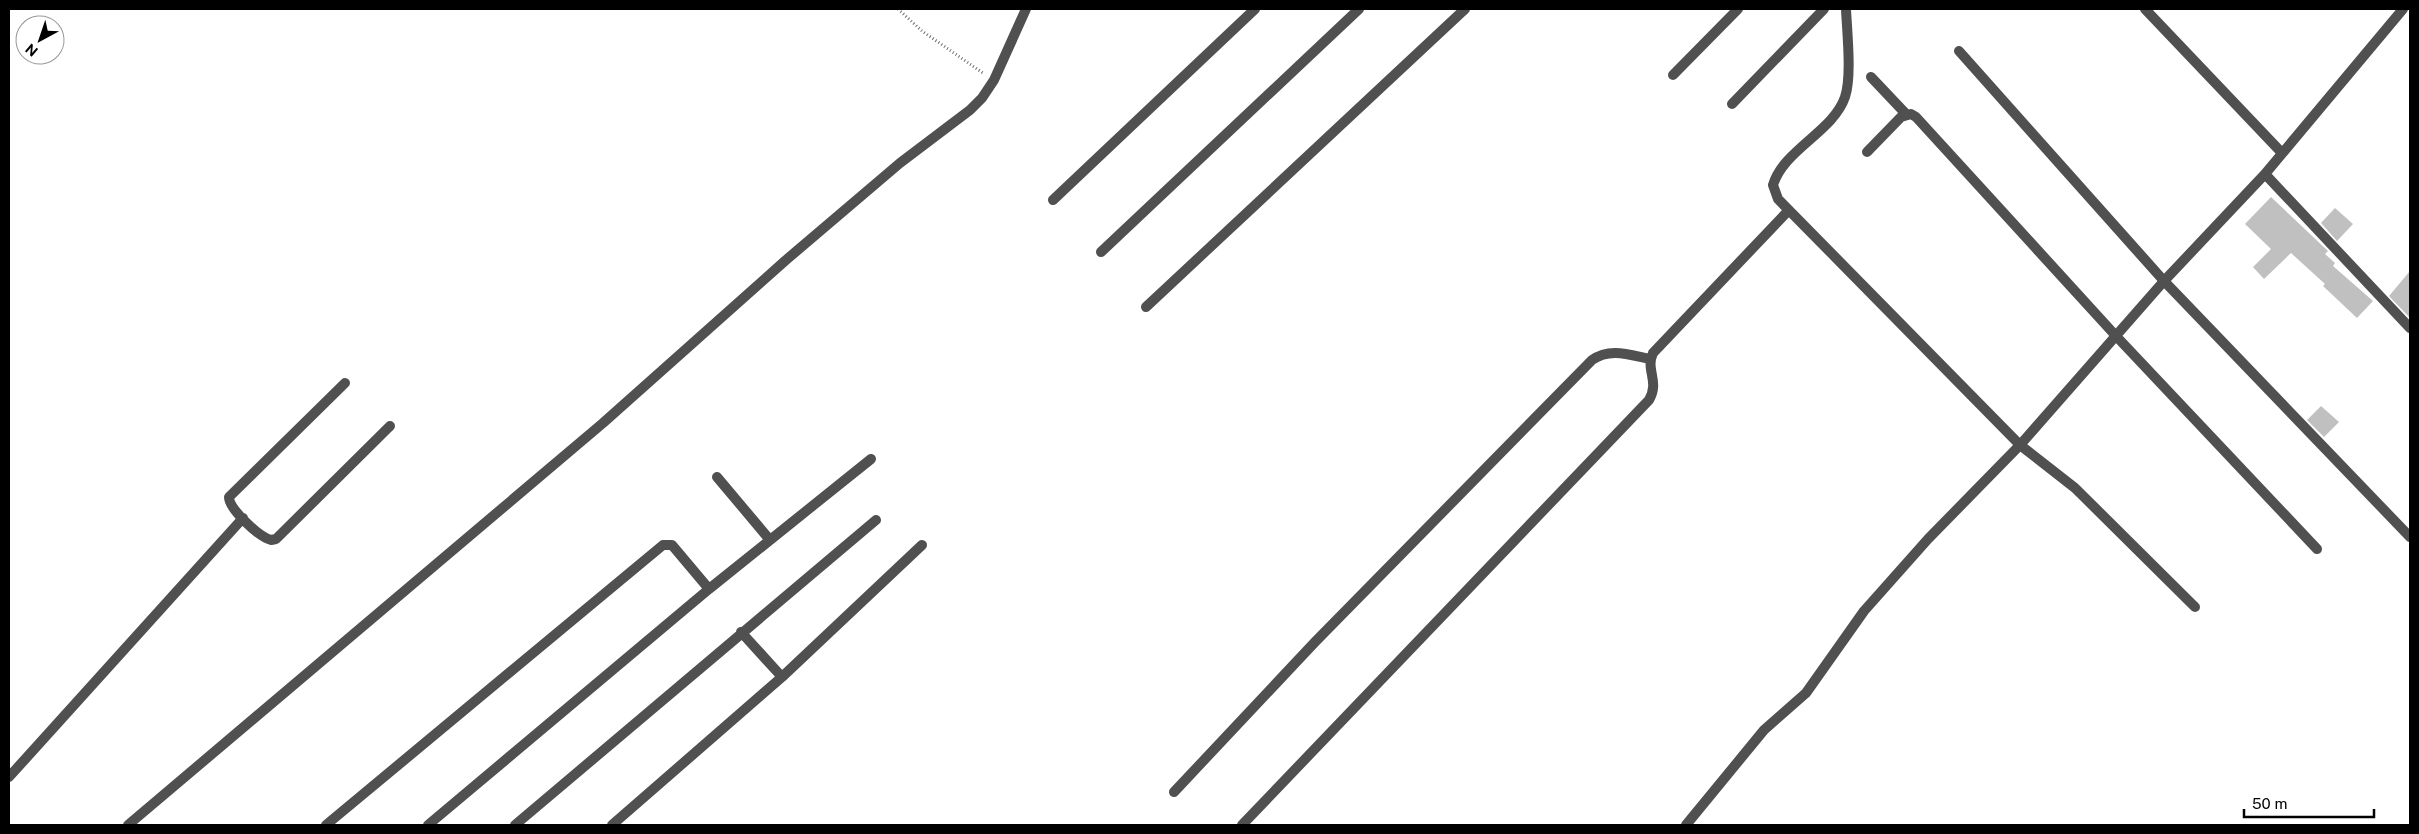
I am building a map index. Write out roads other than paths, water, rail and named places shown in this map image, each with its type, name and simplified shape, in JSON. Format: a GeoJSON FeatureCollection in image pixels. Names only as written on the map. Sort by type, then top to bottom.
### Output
{"type":"FeatureCollection","features":[{"type":"Feature","properties":{"kind":"street"},"geometry":{"type":"LineString","coordinates":[[128,825],[603,423],[786,260],[892,169],[970,110],[982,98],[994,80],[1026,9]]}},
{"type":"Feature","properties":{"kind":"street"},"geometry":{"type":"LineString","coordinates":[[1053,200],[1255,9]]}},
{"type":"Feature","properties":{"kind":"street"},"geometry":{"type":"LineString","coordinates":[[1102,252],[1359,9]]}},
{"type":"Feature","properties":{"kind":"street"},"geometry":{"type":"LineString","coordinates":[[1146,307],[1465,9]]}},
{"type":"Feature","properties":{"kind":"street"},"geometry":{"type":"LineString","coordinates":[[1673,75],[1738,9]]}},
{"type":"Feature","properties":{"kind":"street"},"geometry":{"type":"LineString","coordinates":[[1732,104],[1824,9]]}},
{"type":"Feature","properties":{"kind":"street"},"geometry":{"type":"LineString","coordinates":[[1846,9],[1848,81],[1846,96],[1838,111],[1781,168],[1776,177],[1774,192],[1788,211],[2020,445],[2075,488],[2196,607]]}},
{"type":"Feature","properties":{"kind":"street"},"geometry":{"type":"LineString","coordinates":[[2145,9],[2282,153]]}},
{"type":"Feature","properties":{"kind":"street"},"geometry":{"type":"LineString","coordinates":[[1686,825],[1764,730],[1806,693],[1864,611],[1928,539],[2020,445],[2164,282],[2265,174],[2403,9]]}},
{"type":"Feature","properties":{"kind":"street"},"geometry":{"type":"LineString","coordinates":[[1959,51],[2164,282],[2410,537]]}},
{"type":"Feature","properties":{"kind":"street"},"geometry":{"type":"LineString","coordinates":[[1871,77],[1906,114],[1916,117],[2116,336],[2317,550]]}},
{"type":"Feature","properties":{"kind":"street"},"geometry":{"type":"LineString","coordinates":[[1867,152],[1906,114]]}},
{"type":"Feature","properties":{"kind":"street"},"geometry":{"type":"LineString","coordinates":[[2265,174],[2410,328]]}},
{"type":"Feature","properties":{"kind":"street"},"geometry":{"type":"LineString","coordinates":[[1242,825],[1649,400],[1655,386],[1650,359],[1653,354],[1788,211]]}},
{"type":"Feature","properties":{"kind":"street"},"geometry":{"type":"LineString","coordinates":[[1174,792],[1315,642],[1592,360],[1604,353],[1610,352],[1650,359]]}},
{"type":"Feature","properties":{"kind":"street"},"geometry":{"type":"LineString","coordinates":[[344,383],[232,492],[229,501],[260,536],[271,540],[276,539],[390,426]]}},
{"type":"Feature","properties":{"kind":"street"},"geometry":{"type":"LineString","coordinates":[[428,825],[709,589],[871,459]]}},
{"type":"Feature","properties":{"kind":"street"},"geometry":{"type":"LineString","coordinates":[[718,477],[770,540]]}},
{"type":"Feature","properties":{"kind":"street"},"geometry":{"type":"LineString","coordinates":[[9,777],[243,518]]}},
{"type":"Feature","properties":{"kind":"street"},"geometry":{"type":"LineString","coordinates":[[516,825],[741,632],[876,520]]}},
{"type":"Feature","properties":{"kind":"street"},"geometry":{"type":"LineString","coordinates":[[326,825],[663,545],[672,545],[709,589]]}},
{"type":"Feature","properties":{"kind":"street"},"geometry":{"type":"LineString","coordinates":[[612,825],[782,677],[922,545]]}},
{"type":"Feature","properties":{"kind":"street"},"geometry":{"type":"LineString","coordinates":[[741,632],[782,677]]}}]}
